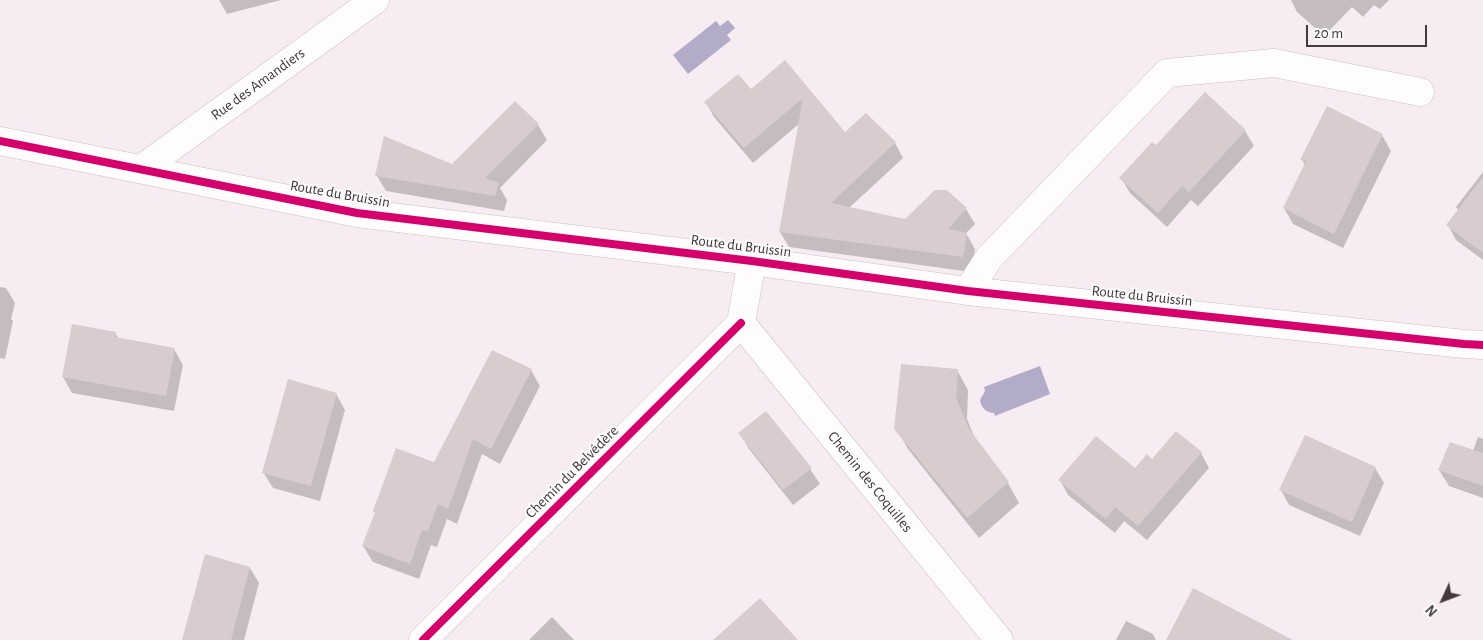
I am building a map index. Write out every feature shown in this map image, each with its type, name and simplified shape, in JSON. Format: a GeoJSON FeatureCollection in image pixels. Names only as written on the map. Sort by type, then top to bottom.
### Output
{"type":"FeatureCollection","features":[{"type":"Feature","properties":{"kind":"street","name":"Rue des Amandiers"},"geometry":{"type":"LineString","coordinates":[[141,169],[375,0]]}},
{"type":"Feature","properties":{"kind":"street"},"geometry":{"type":"LineString","coordinates":[[968,291],[989,258],[1167,73],[1274,63],[1420,92]]}},
{"type":"Feature","properties":{"kind":"street","name":"Route du Bruissin"},"geometry":{"type":"LineString","coordinates":[[0,141],[357,213],[752,261],[968,291],[1483,345]]}},
{"type":"Feature","properties":{"kind":"street"},"geometry":{"type":"LineString","coordinates":[[741,323],[752,261]]}},
{"type":"Feature","properties":{"kind":"street","name":"Chemin du Belvédère"},"geometry":{"type":"LineString","coordinates":[[423,640],[741,323]]}},
{"type":"Feature","properties":{"kind":"street","name":"Chemin des Coquilles"},"geometry":{"type":"LineString","coordinates":[[741,323],[1000,640]]}},
{"type":"Feature","properties":{"kind":"shaded area"},"geometry":{"type":"Polygon","coordinates":[[[728,20],[735,28],[727,35],[731,40],[688,74],[673,55],[716,21],[720,26],[728,20]]]}},
{"type":"Feature","properties":{"kind":"shaded area"},"geometry":{"type":"Polygon","coordinates":[[[1040,366],[1050,394],[995,416],[994,413],[986,411],[981,405],[980,400],[985,391],[984,387],[1040,366]]]}},
{"type":"Feature","properties":{"kind":"building"},"geometry":{"type":"Polygon","coordinates":[[[785,60],[845,132],[866,113],[896,142],[831,203],[905,219],[935,190],[947,190],[967,208],[948,229],[967,233],[963,257],[779,232],[803,98],[744,148],[704,102],[738,74],[751,89],[785,60]]]}},
{"type":"Feature","properties":{"kind":"building"},"geometry":{"type":"Polygon","coordinates":[[[1205,92],[1246,130],[1189,192],[1182,186],[1158,213],[1119,178],[1152,142],[1156,145],[1205,92]]]}},
{"type":"Feature","properties":{"kind":"building"},"geometry":{"type":"Polygon","coordinates":[[[515,101],[539,124],[485,178],[499,183],[495,196],[375,176],[384,136],[452,164],[515,101]]]}},
{"type":"Feature","properties":{"kind":"building"},"geometry":{"type":"Polygon","coordinates":[[[1327,106],[1383,134],[1334,234],[1283,208],[1306,161],[1300,160],[1327,106]]]}},
{"type":"Feature","properties":{"kind":"building"},"geometry":{"type":"Polygon","coordinates":[[[1483,177],[1483,253],[1446,225],[1483,177]]]}},
{"type":"Feature","properties":{"kind":"building"},"geometry":{"type":"Polygon","coordinates":[[[72,324],[116,332],[115,337],[175,348],[166,396],[62,377],[72,324]]]}},
{"type":"Feature","properties":{"kind":"building"},"geometry":{"type":"Polygon","coordinates":[[[492,350],[532,369],[491,449],[473,439],[448,509],[438,504],[428,531],[422,530],[410,564],[362,546],[396,448],[434,462],[492,350]]]}},
{"type":"Feature","properties":{"kind":"building"},"geometry":{"type":"Polygon","coordinates":[[[901,364],[958,369],[956,398],[969,429],[1009,482],[967,518],[894,429],[901,364]]]}},
{"type":"Feature","properties":{"kind":"building"},"geometry":{"type":"Polygon","coordinates":[[[288,379],[337,393],[311,486],[262,473],[288,379]]]}},
{"type":"Feature","properties":{"kind":"building"},"geometry":{"type":"Polygon","coordinates":[[[766,411],[812,468],[783,490],[738,433],[766,411]]]}},
{"type":"Feature","properties":{"kind":"building"},"geometry":{"type":"Polygon","coordinates":[[[1176,431],[1202,452],[1138,526],[1115,507],[1106,519],[1058,480],[1096,436],[1135,468],[1147,454],[1152,459],[1176,431]]]}},
{"type":"Feature","properties":{"kind":"building"},"geometry":{"type":"Polygon","coordinates":[[[1305,435],[1376,467],[1352,522],[1279,490],[1305,435]]]}},
{"type":"Feature","properties":{"kind":"building"},"geometry":{"type":"Polygon","coordinates":[[[1450,442],[1483,453],[1483,486],[1438,470],[1450,442]]]}},
{"type":"Feature","properties":{"kind":"building"},"geometry":{"type":"Polygon","coordinates":[[[205,554],[250,567],[231,640],[182,640],[205,554]]]}},
{"type":"Feature","properties":{"kind":"building"},"geometry":{"type":"Polygon","coordinates":[[[1193,588],[1293,640],[1166,640],[1193,588]]]}},
{"type":"Feature","properties":{"kind":"building"},"geometry":{"type":"Polygon","coordinates":[[[760,598],[798,640],[713,640],[760,598]]]}},
{"type":"Feature","properties":{"kind":"cycle path"},"geometry":{"type":"LineString","coordinates":[[0,141],[357,213],[752,261],[968,291],[1483,345]]}},
{"type":"Feature","properties":{"kind":"cycle path"},"geometry":{"type":"LineString","coordinates":[[423,640],[741,323]]}}]}
